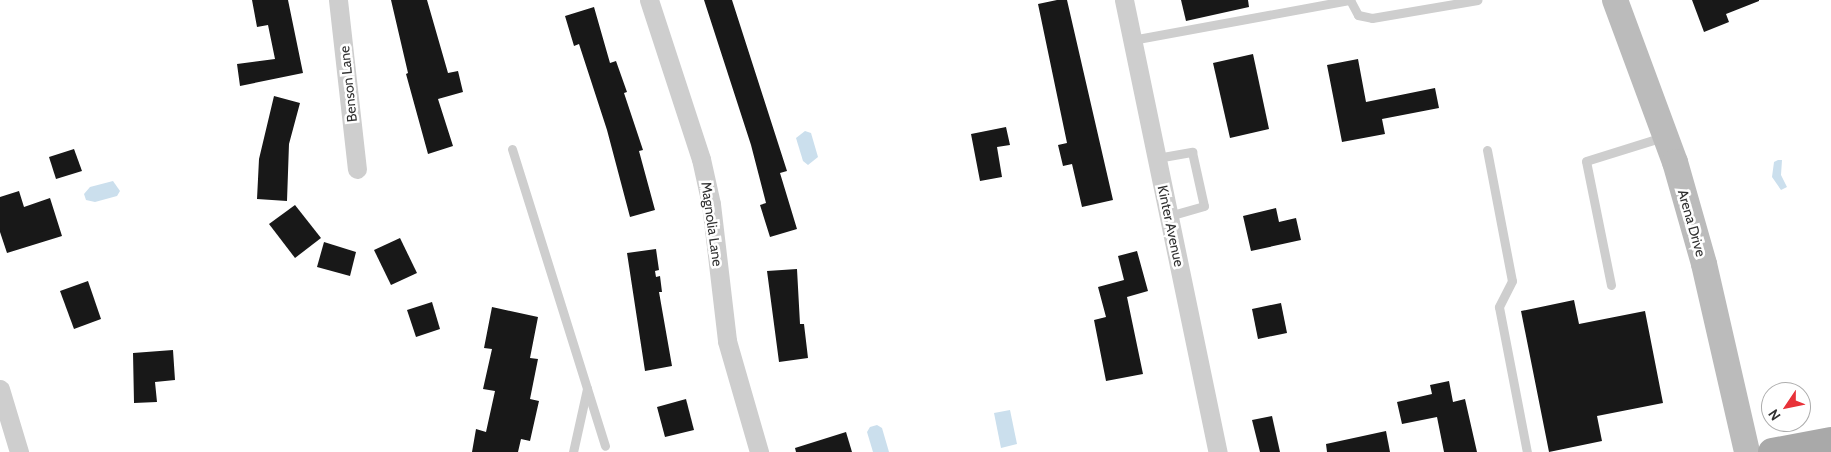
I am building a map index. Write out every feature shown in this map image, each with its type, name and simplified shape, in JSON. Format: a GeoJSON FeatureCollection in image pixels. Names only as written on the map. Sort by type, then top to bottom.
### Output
{"type":"FeatureCollection","features":[{"type":"Feature","properties":{"kind":"main road","name":"Arena Drive"},"geometry":{"type":"LineString","coordinates":[[1615,0],[1666,136],[1704,264],[1747,452]]}},
{"type":"Feature","properties":{"kind":"main road"},"geometry":{"type":"LineString","coordinates":[[1772,452],[1831,440]]}},
{"type":"Feature","properties":{"kind":"street","name":"Benson Lane"},"geometry":{"type":"LineString","coordinates":[[338,0],[357,169]]}},
{"type":"Feature","properties":{"kind":"street","name":"Magnolia Lane"},"geometry":{"type":"LineString","coordinates":[[649,0],[701,159],[710,204],[727,341],[759,452]]}},
{"type":"Feature","properties":{"kind":"street","name":"Kinter Avenue"},"geometry":{"type":"LineString","coordinates":[[1124,0],[1218,452]]}},
{"type":"Feature","properties":{"kind":"street"},"geometry":{"type":"LineString","coordinates":[[0,389],[19,452]]}},
{"type":"Feature","properties":{"kind":"lane"},"geometry":{"type":"LineString","coordinates":[[1132,40],[1350,0],[1358,15],[1372,18],[1474,0]]}},
{"type":"Feature","properties":{"kind":"lane"},"geometry":{"type":"LineString","coordinates":[[1612,285],[1586,161],[1666,136]]}},
{"type":"Feature","properties":{"kind":"lane"},"geometry":{"type":"LineString","coordinates":[[512,149],[605,446]]}},
{"type":"Feature","properties":{"kind":"lane"},"geometry":{"type":"LineString","coordinates":[[1487,150],[1512,281],[1499,307],[1527,452]]}},
{"type":"Feature","properties":{"kind":"lane"},"geometry":{"type":"LineString","coordinates":[[1157,158],[1192,152],[1204,206],[1169,216]]}},
{"type":"Feature","properties":{"kind":"lane"},"geometry":{"type":"LineString","coordinates":[[573,452],[587,388]]}},
{"type":"Feature","properties":{"kind":"water"},"geometry":{"type":"Polygon","coordinates":[[[805,131],[811,133],[818,157],[808,165],[803,161],[796,138],[805,131]]]}},
{"type":"Feature","properties":{"kind":"water"},"geometry":{"type":"Polygon","coordinates":[[[1782,160],[1781,175],[1787,187],[1781,190],[1772,177],[1774,162],[1782,160]]]}},
{"type":"Feature","properties":{"kind":"water"},"geometry":{"type":"Polygon","coordinates":[[[113,181],[120,191],[117,196],[95,202],[86,200],[84,194],[90,187],[113,181]]]}},
{"type":"Feature","properties":{"kind":"water"},"geometry":{"type":"Polygon","coordinates":[[[1010,410],[1017,444],[1001,448],[994,413],[1010,410]]]}},
{"type":"Feature","properties":{"kind":"water"},"geometry":{"type":"Polygon","coordinates":[[[877,425],[882,428],[889,452],[873,452],[867,432],[870,427],[877,425]]]}},
{"type":"Feature","properties":{"kind":"building"},"geometry":{"type":"Polygon","coordinates":[[[252,0],[288,0],[303,73],[240,86],[237,64],[275,59],[268,25],[257,27],[252,0]]]}},
{"type":"Feature","properties":{"kind":"building"},"geometry":{"type":"Polygon","coordinates":[[[391,0],[427,0],[448,73],[458,71],[463,92],[438,99],[453,146],[428,154],[406,74],[408,73],[391,0]]]}},
{"type":"Feature","properties":{"kind":"building"},"geometry":{"type":"Polygon","coordinates":[[[704,0],[732,0],[787,171],[780,173],[797,229],[770,237],[760,205],[766,203],[751,145],[704,0]]]}},
{"type":"Feature","properties":{"kind":"building"},"geometry":{"type":"Polygon","coordinates":[[[1067,0],[1113,200],[1082,207],[1072,164],[1063,166],[1058,145],[1067,143],[1038,4],[1067,0]]]}},
{"type":"Feature","properties":{"kind":"building"},"geometry":{"type":"Polygon","coordinates":[[[1181,0],[1248,0],[1249,7],[1186,21],[1181,0]]]}},
{"type":"Feature","properties":{"kind":"building"},"geometry":{"type":"Polygon","coordinates":[[[1692,0],[1759,1],[1726,14],[1729,22],[1704,32],[1692,0]]]}},
{"type":"Feature","properties":{"kind":"building"},"geometry":{"type":"Polygon","coordinates":[[[594,7],[610,63],[616,61],[627,92],[624,93],[643,150],[639,151],[655,210],[630,217],[607,130],[579,44],[574,46],[565,16],[594,7]]]}},
{"type":"Feature","properties":{"kind":"building"},"geometry":{"type":"Polygon","coordinates":[[[1253,54],[1269,129],[1230,138],[1213,63],[1253,54]]]}},
{"type":"Feature","properties":{"kind":"building"},"geometry":{"type":"Polygon","coordinates":[[[1358,59],[1366,102],[1435,88],[1439,108],[1382,119],[1385,134],[1342,142],[1327,65],[1358,59]]]}},
{"type":"Feature","properties":{"kind":"building"},"geometry":{"type":"Polygon","coordinates":[[[274,96],[300,103],[289,144],[287,201],[257,199],[259,159],[274,96]]]}},
{"type":"Feature","properties":{"kind":"building"},"geometry":{"type":"Polygon","coordinates":[[[1006,127],[1010,145],[997,147],[1002,177],[980,181],[971,134],[1006,127]]]}},
{"type":"Feature","properties":{"kind":"building"},"geometry":{"type":"Polygon","coordinates":[[[74,149],[82,171],[56,179],[49,157],[74,149]]]}},
{"type":"Feature","properties":{"kind":"building"},"geometry":{"type":"Polygon","coordinates":[[[19,191],[24,207],[50,198],[62,236],[7,253],[0,232],[0,197],[19,191]]]}},
{"type":"Feature","properties":{"kind":"building"},"geometry":{"type":"Polygon","coordinates":[[[295,205],[321,238],[295,258],[269,224],[295,205]]]}},
{"type":"Feature","properties":{"kind":"building"},"geometry":{"type":"Polygon","coordinates":[[[1276,208],[1279,222],[1296,218],[1301,240],[1251,251],[1243,216],[1276,208]]]}},
{"type":"Feature","properties":{"kind":"building"},"geometry":{"type":"Polygon","coordinates":[[[400,238],[417,273],[391,285],[374,250],[400,238]]]}},
{"type":"Feature","properties":{"kind":"building"},"geometry":{"type":"Polygon","coordinates":[[[324,242],[356,252],[350,276],[317,267],[324,242]]]}},
{"type":"Feature","properties":{"kind":"building"},"geometry":{"type":"Polygon","coordinates":[[[656,249],[659,270],[655,271],[656,277],[660,276],[662,292],[659,292],[672,366],[645,371],[627,253],[656,249]]]}},
{"type":"Feature","properties":{"kind":"building"},"geometry":{"type":"Polygon","coordinates":[[[1137,251],[1148,291],[1127,297],[1143,374],[1106,381],[1094,320],[1106,317],[1098,287],[1124,280],[1118,256],[1137,251]]]}},
{"type":"Feature","properties":{"kind":"building"},"geometry":{"type":"Polygon","coordinates":[[[797,269],[800,324],[804,324],[808,358],[779,362],[767,271],[797,269]]]}},
{"type":"Feature","properties":{"kind":"building"},"geometry":{"type":"Polygon","coordinates":[[[88,281],[101,319],[74,329],[60,291],[88,281]]]}},
{"type":"Feature","properties":{"kind":"building"},"geometry":{"type":"Polygon","coordinates":[[[1574,300],[1579,324],[1645,311],[1663,403],[1597,416],[1602,441],[1549,452],[1521,311],[1574,300]]]}},
{"type":"Feature","properties":{"kind":"building"},"geometry":{"type":"Polygon","coordinates":[[[432,302],[440,329],[416,337],[407,310],[432,302]]]}},
{"type":"Feature","properties":{"kind":"building"},"geometry":{"type":"Polygon","coordinates":[[[1281,303],[1287,333],[1258,339],[1252,309],[1281,303]]]}},
{"type":"Feature","properties":{"kind":"building"},"geometry":{"type":"Polygon","coordinates":[[[492,307],[538,317],[530,358],[538,359],[530,399],[539,401],[530,441],[521,439],[518,452],[472,452],[476,429],[486,432],[495,391],[483,389],[492,349],[484,348],[492,307]]]}},
{"type":"Feature","properties":{"kind":"building"},"geometry":{"type":"Polygon","coordinates":[[[173,350],[175,380],[155,382],[157,402],[134,403],[133,353],[173,350]]]}},
{"type":"Feature","properties":{"kind":"building"},"geometry":{"type":"Polygon","coordinates":[[[1449,381],[1453,402],[1465,399],[1477,452],[1444,452],[1437,417],[1402,424],[1397,402],[1432,394],[1430,385],[1449,381]]]}},
{"type":"Feature","properties":{"kind":"building"},"geometry":{"type":"Polygon","coordinates":[[[686,399],[694,430],[665,437],[657,407],[686,399]]]}},
{"type":"Feature","properties":{"kind":"building"},"geometry":{"type":"Polygon","coordinates":[[[1272,416],[1280,452],[1260,452],[1252,420],[1272,416]]]}},
{"type":"Feature","properties":{"kind":"building"},"geometry":{"type":"Polygon","coordinates":[[[1386,431],[1390,452],[1327,452],[1326,444],[1386,431]]]}},
{"type":"Feature","properties":{"kind":"building"},"geometry":{"type":"Polygon","coordinates":[[[846,432],[852,452],[796,452],[795,448],[846,432]]]}}]}
